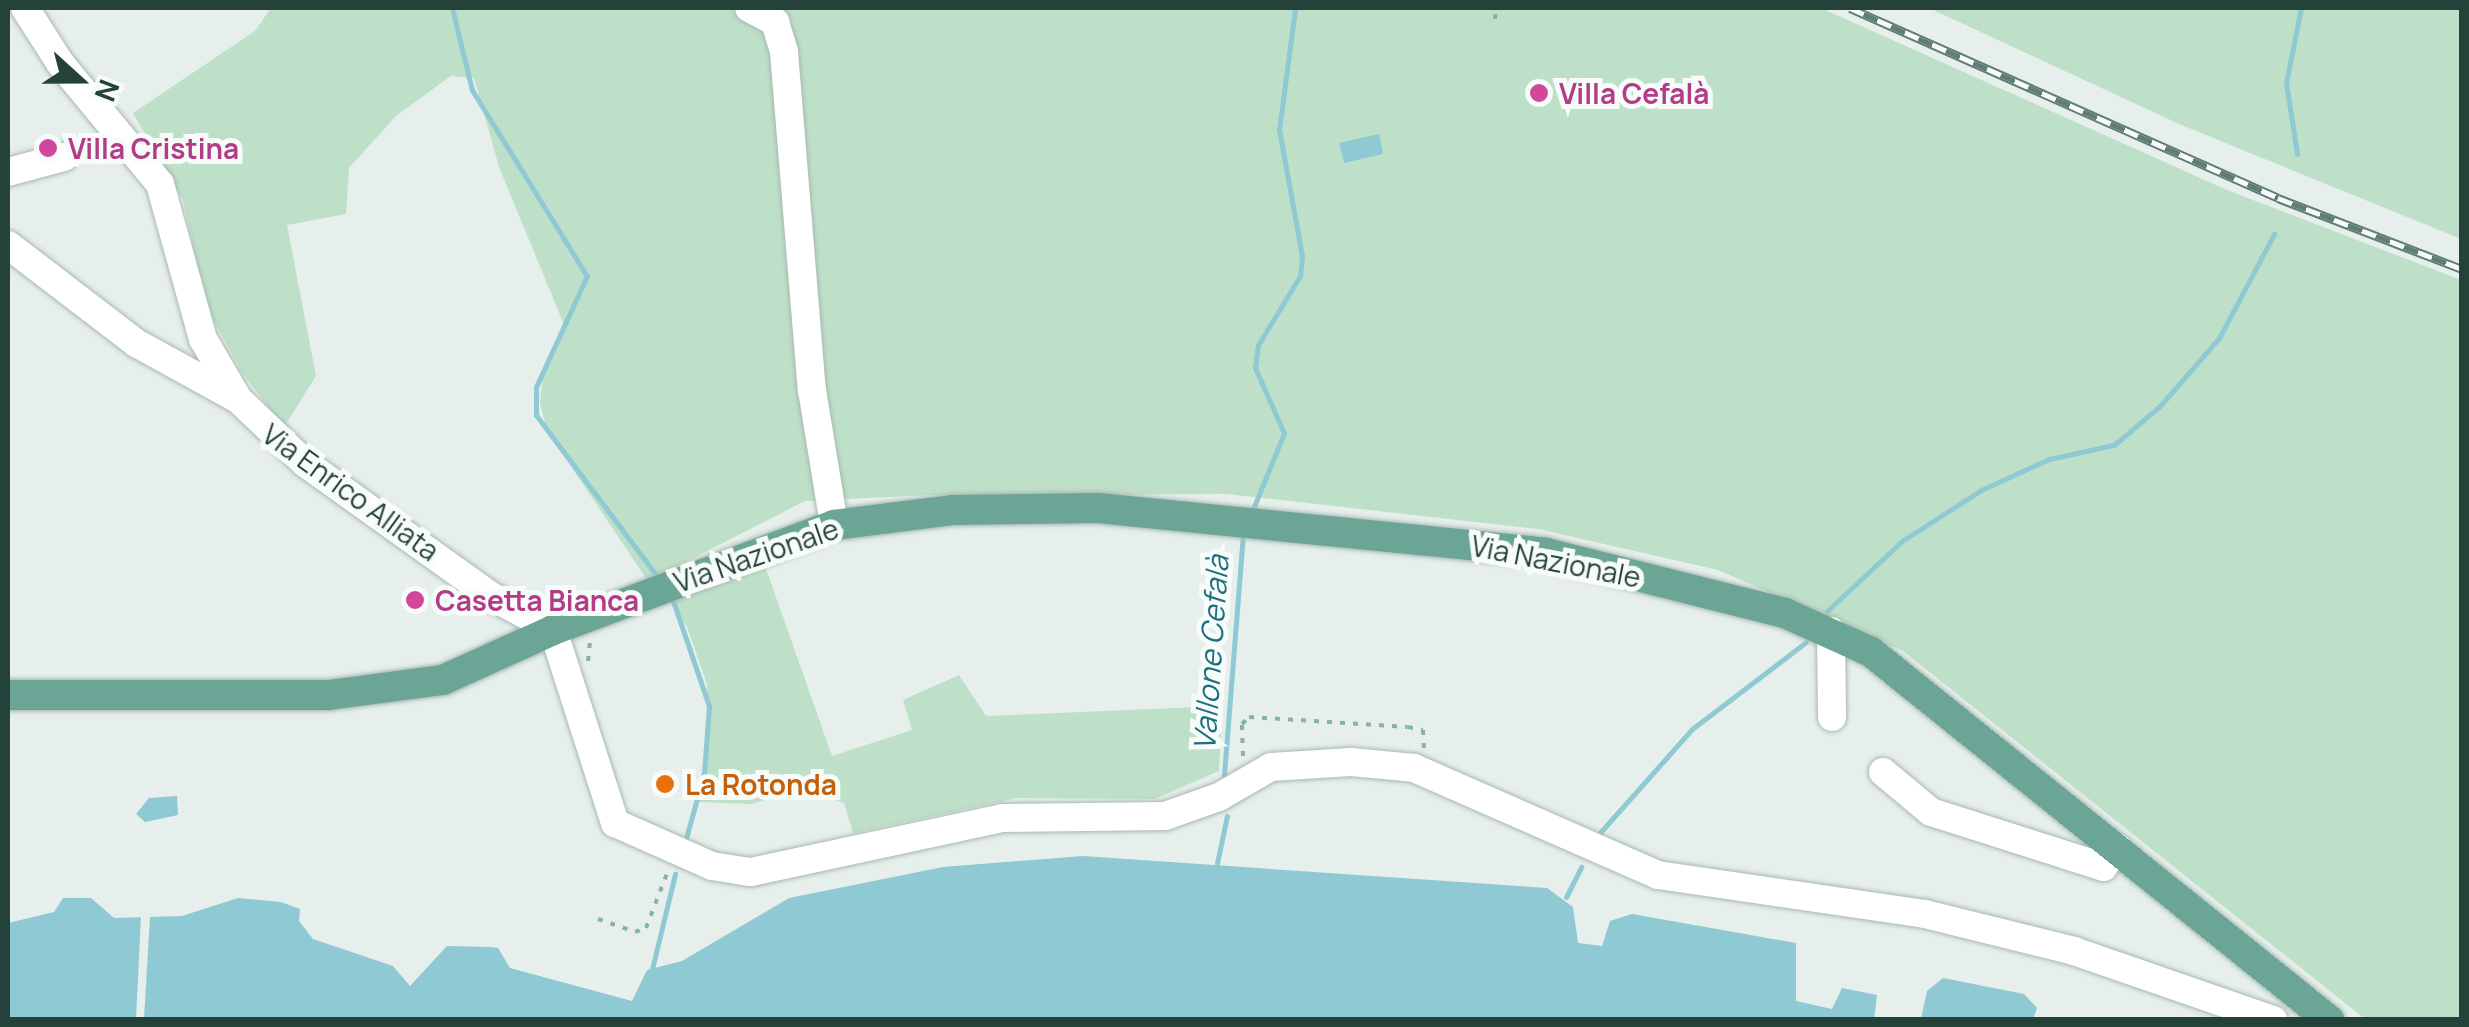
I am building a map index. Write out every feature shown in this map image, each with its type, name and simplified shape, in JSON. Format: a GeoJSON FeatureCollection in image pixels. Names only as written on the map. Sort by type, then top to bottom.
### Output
{"type":"FeatureCollection","features":[{"type":"Feature","properties":{"kind":"main road","name":"Via Nazionale"},"geometry":{"type":"LineString","coordinates":[[8,695],[312,695],[424,683],[460,675],[568,624],[834,524],[952,510],[1098,508],[1546,553],[1785,613],[1830,631],[1900,674],[2329,1020]]}},
{"type":"Feature","properties":{"kind":"street"},"geometry":{"type":"LineString","coordinates":[[25,8],[60,63],[160,184],[203,338],[238,398]]}},
{"type":"Feature","properties":{"kind":"street"},"geometry":{"type":"LineString","coordinates":[[749,8],[775,22],[784,52],[812,390],[834,524]]}},
{"type":"Feature","properties":{"kind":"street"},"geometry":{"type":"LineString","coordinates":[[8,172],[64,157]]}},
{"type":"Feature","properties":{"kind":"street","name":"Via Enrico Alliata"},"geometry":{"type":"LineString","coordinates":[[8,245],[136,343],[238,398],[305,463],[491,596],[568,624]]}},
{"type":"Feature","properties":{"kind":"street"},"geometry":{"type":"LineString","coordinates":[[568,624],[607,810],[626,831],[712,866],[751,872],[1003,818],[1165,816],[1219,797],[1271,767],[1351,762],[1414,768],[1658,875],[1925,914],[2074,951],[2272,1020]]}},
{"type":"Feature","properties":{"kind":"street"},"geometry":{"type":"LineString","coordinates":[[1830,631],[1832,717]]}},
{"type":"Feature","properties":{"kind":"street"},"geometry":{"type":"LineString","coordinates":[[1883,772],[1931,812],[2103,866],[2117,848]]}},
{"type":"Feature","properties":{"kind":"path"},"geometry":{"type":"LineString","coordinates":[[1494,19],[1496,8]]}},
{"type":"Feature","properties":{"kind":"path"},"geometry":{"type":"LineString","coordinates":[[568,624],[591,651],[584,671]]}},
{"type":"Feature","properties":{"kind":"path"},"geometry":{"type":"LineString","coordinates":[[1240,772],[1242,724],[1249,717],[1424,730],[1431,760]]}},
{"type":"Feature","properties":{"kind":"path"},"geometry":{"type":"LineString","coordinates":[[598,919],[636,932],[646,928],[674,866]]}},
{"type":"Feature","properties":{"kind":"green space"},"geometry":{"type":"Polygon","coordinates":[[[271,8],[1821,8],[2227,190],[2461,280],[2461,1019],[2365,1019],[1903,651],[1718,570],[1538,529],[1227,494],[930,495],[805,501],[648,581],[547,431],[540,403],[543,371],[565,327],[499,167],[474,78],[451,76],[397,115],[349,168],[346,214],[287,225],[316,376],[284,427],[243,374],[208,310],[183,200],[133,113],[255,31],[271,8]]]}},
{"type":"Feature","properties":{"kind":"green space"},"geometry":{"type":"Polygon","coordinates":[[[1929,8],[2461,8],[2461,239],[2179,124],[1929,8]]]}},
{"type":"Feature","properties":{"kind":"green space"},"geometry":{"type":"Polygon","coordinates":[[[765,566],[832,756],[912,730],[903,700],[959,675],[986,716],[1222,706],[1219,771],[1155,799],[1017,798],[853,833],[844,803],[804,790],[751,804],[699,802],[707,765],[707,684],[687,627],[669,601],[765,566]]]}},
{"type":"Feature","properties":{"kind":"water"},"geometry":{"type":"Polygon","coordinates":[[[1379,134],[1383,154],[1344,163],[1339,143],[1379,134]]]}},
{"type":"Feature","properties":{"kind":"water"},"geometry":{"type":"Polygon","coordinates":[[[177,796],[178,815],[145,822],[136,814],[149,798],[177,796]]]}},
{"type":"Feature","properties":{"kind":"water"},"geometry":{"type":"Polygon","coordinates":[[[1083,856],[1547,888],[1573,907],[1578,943],[1602,946],[1610,921],[1632,914],[1796,943],[1796,1001],[1832,1009],[1842,988],[1877,995],[1874,1020],[8,1020],[8,923],[54,912],[63,898],[91,898],[114,918],[182,916],[238,898],[281,902],[300,909],[299,921],[313,939],[393,966],[410,986],[447,946],[490,947],[498,948],[510,968],[632,1001],[647,970],[682,961],[789,898],[943,867],[1083,856]]]}},
{"type":"Feature","properties":{"kind":"water"},"geometry":{"type":"Polygon","coordinates":[[[1943,978],[2024,994],[2037,1008],[2033,1019],[1921,1019],[1927,991],[1943,978]]]}},
{"type":"Feature","properties":{"kind":"pier"},"geometry":{"type":"Polygon","coordinates":[[[141,916],[150,917],[144,1019],[136,1019],[141,916]]]}},
{"type":"Feature","properties":{"kind":"waterway"},"geometry":{"type":"LineString","coordinates":[[452,8],[472,90],[587,276],[536,387],[536,415],[660,580]]}},
{"type":"Feature","properties":{"kind":"waterway","name":"Vallone Cefalà"},"geometry":{"type":"LineString","coordinates":[[1253,509],[1284,433],[1255,368],[1258,345],[1300,276],[1302,256],[1279,130],[1295,8]]}},
{"type":"Feature","properties":{"kind":"waterway"},"geometry":{"type":"LineString","coordinates":[[2297,154],[2286,83],[2301,8]]}},
{"type":"Feature","properties":{"kind":"waterway"},"geometry":{"type":"LineString","coordinates":[[1827,611],[1902,541],[1981,490],[2049,459],[2114,445],[2159,407],[2219,338],[2274,234]]}},
{"type":"Feature","properties":{"kind":"waterway","name":"Vallone Cefalà"},"geometry":{"type":"LineString","coordinates":[[1224,775],[1243,534]]}},
{"type":"Feature","properties":{"kind":"waterway"},"geometry":{"type":"LineString","coordinates":[[672,598],[709,706],[704,773],[685,842]]}},
{"type":"Feature","properties":{"kind":"waterway"},"geometry":{"type":"LineString","coordinates":[[1597,836],[1692,729],[1806,642]]}},
{"type":"Feature","properties":{"kind":"waterway","name":"Vallone Cefalà"},"geometry":{"type":"LineString","coordinates":[[1216,868],[1227,816]]}},
{"type":"Feature","properties":{"kind":"waterway"},"geometry":{"type":"LineString","coordinates":[[1566,897],[1581,867]]}},
{"type":"Feature","properties":{"kind":"waterway"},"geometry":{"type":"LineString","coordinates":[[652,969],[675,874]]}},
{"type":"Feature","properties":{"kind":"railway"},"geometry":{"type":"LineString","coordinates":[[1850,8],[2278,198],[2462,269]]}},
{"type":"Feature","properties":{"kind":"place","name":"Villa Cefalà"},"geometry":{"type":"Point","coordinates":[1539,93]}},
{"type":"Feature","properties":{"kind":"place","name":"Villa Cristina"},"geometry":{"type":"Point","coordinates":[48,148]}},
{"type":"Feature","properties":{"kind":"place","name":"Casetta Bianca"},"geometry":{"type":"Point","coordinates":[415,600]}},
{"type":"Feature","properties":{"kind":"place","name":"La Rotonda"},"geometry":{"type":"Point","coordinates":[665,784]}}]}
